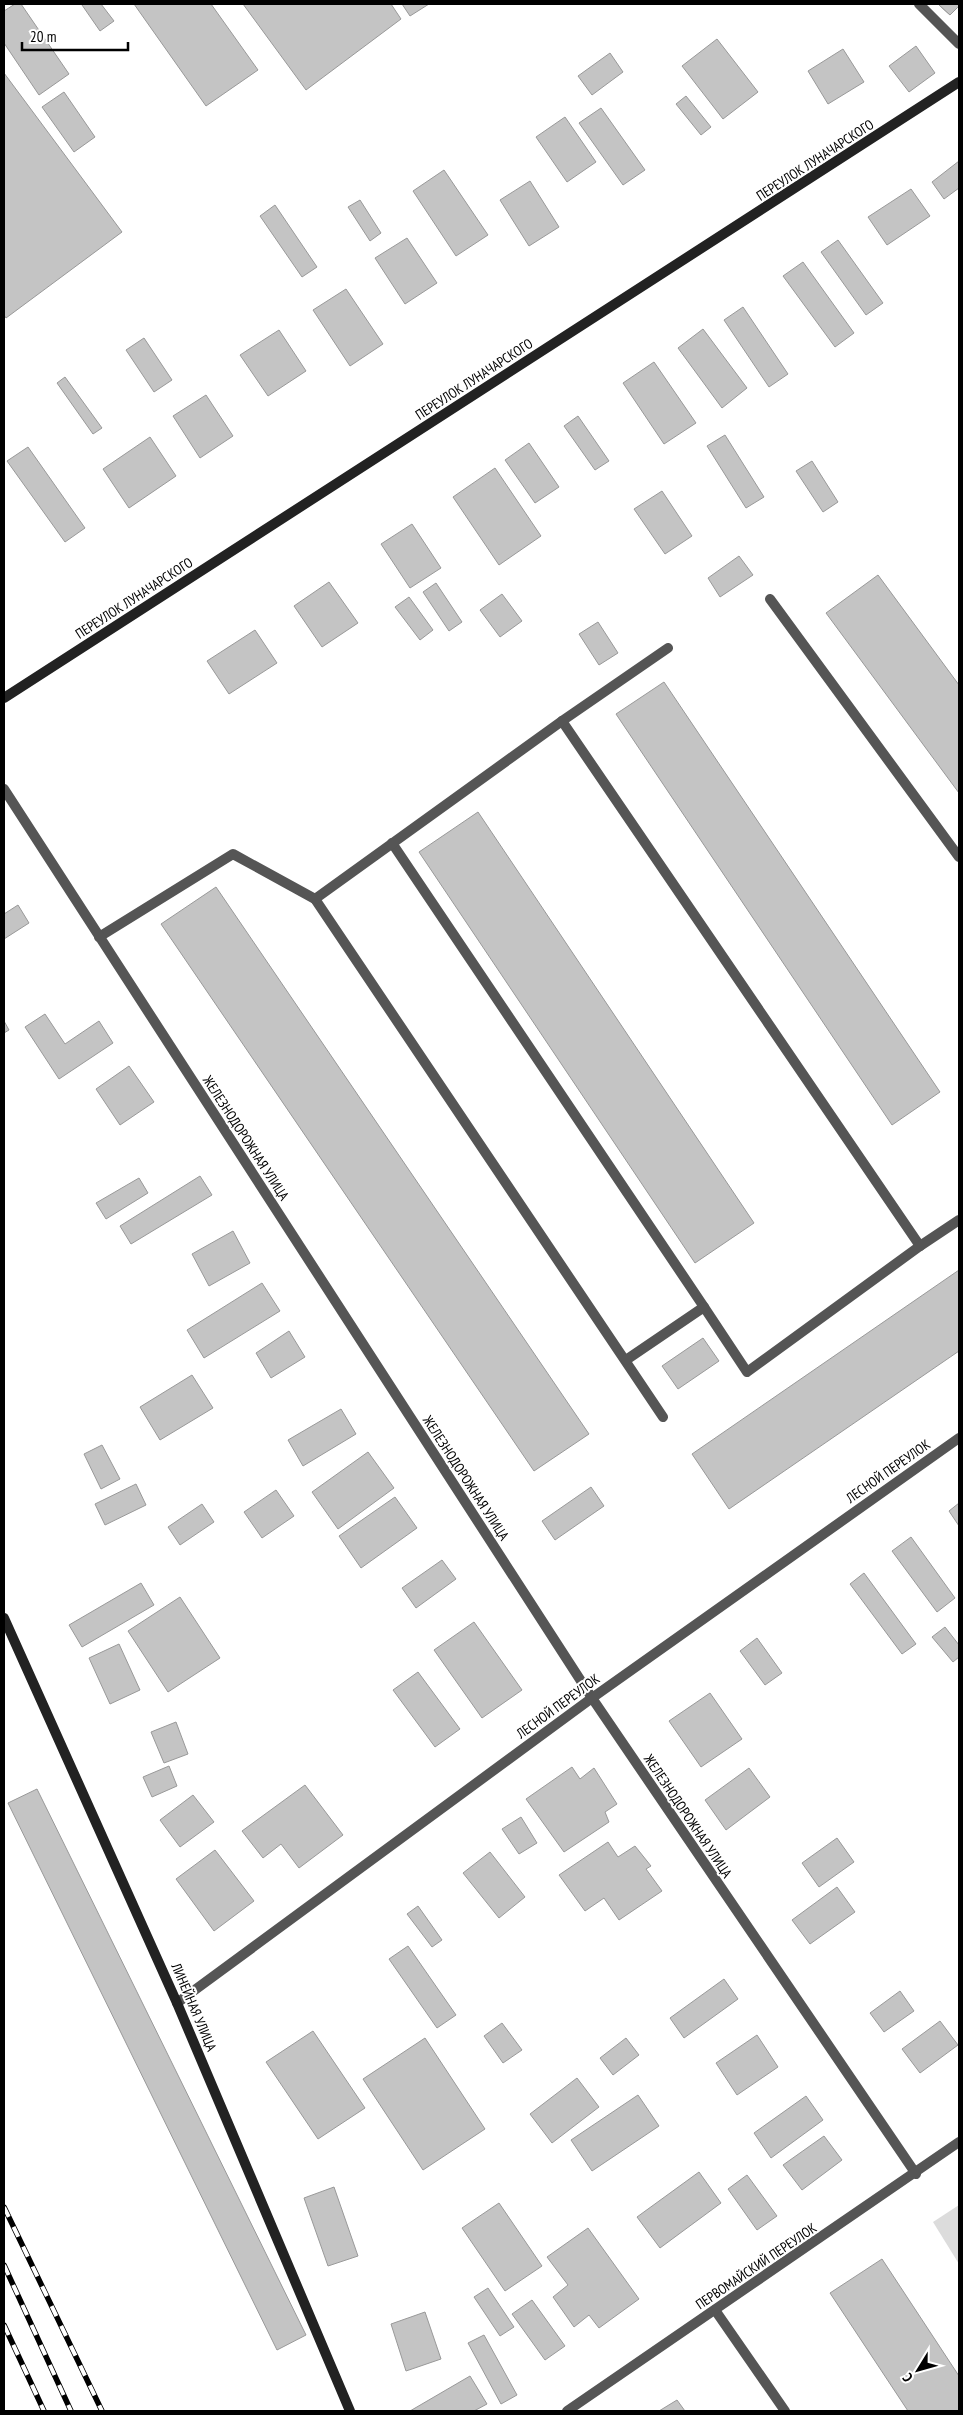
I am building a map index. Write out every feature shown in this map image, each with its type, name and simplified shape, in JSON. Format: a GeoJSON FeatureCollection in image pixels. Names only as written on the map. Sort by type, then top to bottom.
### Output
{"type":"FeatureCollection","features":[{"type":"Feature","properties":{"kind":"street"},"geometry":{"type":"LineString","coordinates":[[919,4],[959,44]]}},
{"type":"Feature","properties":{"kind":"street","name":"ПЕРЕУЛОК ЛУНАЧАРСКОГО"},"geometry":{"type":"LineString","coordinates":[[4,698],[959,82]]}},
{"type":"Feature","properties":{"kind":"street"},"geometry":{"type":"LineString","coordinates":[[770,599],[959,857]]}},
{"type":"Feature","properties":{"kind":"street"},"geometry":{"type":"LineString","coordinates":[[315,899],[562,720],[668,648]]}},
{"type":"Feature","properties":{"kind":"street"},"geometry":{"type":"LineString","coordinates":[[562,720],[920,1246]]}},
{"type":"Feature","properties":{"kind":"street","name":"ЖЕЛЕЗНОДОРОЖНАЯ УЛИЦА"},"geometry":{"type":"LineString","coordinates":[[4,789],[592,1698],[916,2174]]}},
{"type":"Feature","properties":{"kind":"street"},"geometry":{"type":"LineString","coordinates":[[392,843],[747,1372],[920,1246],[959,1220]]}},
{"type":"Feature","properties":{"kind":"street"},"geometry":{"type":"LineString","coordinates":[[99,937],[233,854],[315,899],[663,1417]]}},
{"type":"Feature","properties":{"kind":"street"},"geometry":{"type":"LineString","coordinates":[[626,1360],[704,1307]]}},
{"type":"Feature","properties":{"kind":"street","name":"ЛЕСНОЙ ПЕРЕУЛОК"},"geometry":{"type":"LineString","coordinates":[[177,2003],[592,1698],[959,1438]]}},
{"type":"Feature","properties":{"kind":"street","name":"ЛИНЕЙНАЯ УЛИЦА"},"geometry":{"type":"LineString","coordinates":[[4,1618],[177,2003],[350,2411]]}},
{"type":"Feature","properties":{"kind":"street","name":"ПЕРВОМАЙСКИЙ ПЕРЕУЛОК"},"geometry":{"type":"LineString","coordinates":[[566,2411],[916,2174],[959,2142]]}},
{"type":"Feature","properties":{"kind":"street"},"geometry":{"type":"LineString","coordinates":[[716,2310],[785,2411]]}},
{"type":"Feature","properties":{"kind":"shaded area"},"geometry":{"type":"Polygon","coordinates":[[[959,2205],[959,2264],[933,2222],[959,2205]]]}},
{"type":"Feature","properties":{"kind":"building"},"geometry":{"type":"Polygon","coordinates":[[[15,4],[21,4],[69,74],[39,95],[4,43],[4,11],[15,4]]]}},
{"type":"Feature","properties":{"kind":"building"},"geometry":{"type":"Polygon","coordinates":[[[83,4],[101,4],[114,21],[100,31],[83,4]]]}},
{"type":"Feature","properties":{"kind":"building"},"geometry":{"type":"Polygon","coordinates":[[[134,4],[211,4],[258,70],[206,106],[134,4]]]}},
{"type":"Feature","properties":{"kind":"building"},"geometry":{"type":"Polygon","coordinates":[[[243,4],[391,4],[401,19],[306,90],[243,4]]]}},
{"type":"Feature","properties":{"kind":"building"},"geometry":{"type":"Polygon","coordinates":[[[402,4],[429,4],[410,16],[402,4]]]}},
{"type":"Feature","properties":{"kind":"building"},"geometry":{"type":"Polygon","coordinates":[[[938,4],[959,4],[959,6],[950,15],[938,4]]]}},
{"type":"Feature","properties":{"kind":"building"},"geometry":{"type":"Polygon","coordinates":[[[938,4],[959,4],[959,6],[950,15],[938,4]]]}},
{"type":"Feature","properties":{"kind":"building"},"geometry":{"type":"Polygon","coordinates":[[[717,39],[758,92],[723,119],[682,66],[717,39]]]}},
{"type":"Feature","properties":{"kind":"building"},"geometry":{"type":"Polygon","coordinates":[[[916,46],[935,73],[909,92],[889,66],[916,46]]]}},
{"type":"Feature","properties":{"kind":"building"},"geometry":{"type":"Polygon","coordinates":[[[843,49],[864,82],[828,104],[808,71],[843,49]]]}},
{"type":"Feature","properties":{"kind":"building"},"geometry":{"type":"Polygon","coordinates":[[[610,53],[623,72],[592,95],[578,76],[610,53]]]}},
{"type":"Feature","properties":{"kind":"building"},"geometry":{"type":"Polygon","coordinates":[[[4,73],[122,232],[6,318],[4,315],[4,73]]]}},
{"type":"Feature","properties":{"kind":"building"},"geometry":{"type":"Polygon","coordinates":[[[64,92],[95,137],[74,152],[42,107],[64,92]]]}},
{"type":"Feature","properties":{"kind":"building"},"geometry":{"type":"Polygon","coordinates":[[[686,96],[711,127],[701,135],[676,104],[686,96]]]}},
{"type":"Feature","properties":{"kind":"building"},"geometry":{"type":"Polygon","coordinates":[[[601,108],[645,170],[623,185],[579,123],[601,108]]]}},
{"type":"Feature","properties":{"kind":"building"},"geometry":{"type":"Polygon","coordinates":[[[565,117],[596,162],[567,182],[536,137],[565,117]]]}},
{"type":"Feature","properties":{"kind":"building"},"geometry":{"type":"Polygon","coordinates":[[[959,161],[959,188],[944,199],[932,182],[959,161]]]}},
{"type":"Feature","properties":{"kind":"building"},"geometry":{"type":"Polygon","coordinates":[[[444,170],[488,235],[456,256],[413,191],[444,170]]]}},
{"type":"Feature","properties":{"kind":"building"},"geometry":{"type":"Polygon","coordinates":[[[530,181],[559,227],[529,246],[500,200],[530,181]]]}},
{"type":"Feature","properties":{"kind":"building"},"geometry":{"type":"Polygon","coordinates":[[[911,189],[930,216],[887,245],[868,217],[911,189]]]}},
{"type":"Feature","properties":{"kind":"building"},"geometry":{"type":"Polygon","coordinates":[[[360,200],[381,233],[370,241],[348,207],[360,200]]]}},
{"type":"Feature","properties":{"kind":"building"},"geometry":{"type":"Polygon","coordinates":[[[275,205],[317,267],[302,277],[260,216],[275,205]]]}},
{"type":"Feature","properties":{"kind":"building"},"geometry":{"type":"Polygon","coordinates":[[[407,238],[437,283],[405,304],[375,258],[407,238]]]}},
{"type":"Feature","properties":{"kind":"building"},"geometry":{"type":"Polygon","coordinates":[[[838,240],[883,303],[866,315],[821,252],[838,240]]]}},
{"type":"Feature","properties":{"kind":"building"},"geometry":{"type":"Polygon","coordinates":[[[803,262],[854,333],[835,347],[783,276],[803,262]]]}},
{"type":"Feature","properties":{"kind":"building"},"geometry":{"type":"Polygon","coordinates":[[[346,289],[383,344],[350,366],[313,310],[346,289]]]}},
{"type":"Feature","properties":{"kind":"building"},"geometry":{"type":"Polygon","coordinates":[[[743,307],[788,374],[769,387],[724,320],[743,307]]]}},
{"type":"Feature","properties":{"kind":"building"},"geometry":{"type":"Polygon","coordinates":[[[703,329],[747,388],[722,408],[678,348],[703,329]]]}},
{"type":"Feature","properties":{"kind":"building"},"geometry":{"type":"Polygon","coordinates":[[[279,330],[306,371],[268,396],[240,355],[279,330]]]}},
{"type":"Feature","properties":{"kind":"building"},"geometry":{"type":"Polygon","coordinates":[[[144,338],[172,380],[154,392],[126,350],[144,338]]]}},
{"type":"Feature","properties":{"kind":"building"},"geometry":{"type":"Polygon","coordinates":[[[654,362],[696,423],[664,444],[623,383],[654,362]]]}},
{"type":"Feature","properties":{"kind":"building"},"geometry":{"type":"Polygon","coordinates":[[[65,377],[102,428],[93,434],[57,383],[65,377]]]}},
{"type":"Feature","properties":{"kind":"building"},"geometry":{"type":"Polygon","coordinates":[[[206,395],[233,436],[200,458],[173,416],[206,395]]]}},
{"type":"Feature","properties":{"kind":"building"},"geometry":{"type":"Polygon","coordinates":[[[578,416],[609,461],[595,470],[564,426],[578,416]]]}},
{"type":"Feature","properties":{"kind":"building"},"geometry":{"type":"Polygon","coordinates":[[[725,435],[764,497],[746,508],[707,446],[725,435]]]}},
{"type":"Feature","properties":{"kind":"building"},"geometry":{"type":"Polygon","coordinates":[[[150,437],[176,476],[129,508],[103,469],[150,437]]]}},
{"type":"Feature","properties":{"kind":"building"},"geometry":{"type":"Polygon","coordinates":[[[529,443],[559,487],[535,503],[505,460],[529,443]]]}},
{"type":"Feature","properties":{"kind":"building"},"geometry":{"type":"Polygon","coordinates":[[[28,447],[85,528],[65,542],[7,461],[28,447]]]}},
{"type":"Feature","properties":{"kind":"building"},"geometry":{"type":"Polygon","coordinates":[[[812,461],[838,502],[823,512],[796,471],[812,461]]]}},
{"type":"Feature","properties":{"kind":"building"},"geometry":{"type":"Polygon","coordinates":[[[495,468],[541,536],[499,565],[453,497],[495,468]]]}},
{"type":"Feature","properties":{"kind":"building"},"geometry":{"type":"Polygon","coordinates":[[[662,491],[692,536],[665,554],[634,509],[662,491]]]}},
{"type":"Feature","properties":{"kind":"building"},"geometry":{"type":"Polygon","coordinates":[[[412,524],[441,568],[410,588],[381,544],[412,524]]]}},
{"type":"Feature","properties":{"kind":"building"},"geometry":{"type":"Polygon","coordinates":[[[739,556],[753,575],[720,597],[708,578],[739,556]]]}},
{"type":"Feature","properties":{"kind":"building"},"geometry":{"type":"Polygon","coordinates":[[[878,575],[959,685],[959,793],[826,613],[878,575]]]}},
{"type":"Feature","properties":{"kind":"building"},"geometry":{"type":"Polygon","coordinates":[[[329,582],[358,623],[322,647],[294,606],[329,582]]]}},
{"type":"Feature","properties":{"kind":"building"},"geometry":{"type":"Polygon","coordinates":[[[436,583],[462,622],[449,631],[423,592],[436,583]]]}},
{"type":"Feature","properties":{"kind":"building"},"geometry":{"type":"Polygon","coordinates":[[[502,594],[522,621],[500,637],[480,610],[502,594]]]}},
{"type":"Feature","properties":{"kind":"building"},"geometry":{"type":"Polygon","coordinates":[[[409,597],[433,630],[420,640],[395,607],[409,597]]]}},
{"type":"Feature","properties":{"kind":"building"},"geometry":{"type":"Polygon","coordinates":[[[598,622],[618,653],[599,665],[579,634],[598,622]]]}},
{"type":"Feature","properties":{"kind":"building"},"geometry":{"type":"Polygon","coordinates":[[[255,630],[277,663],[229,694],[207,661],[255,630]]]}},
{"type":"Feature","properties":{"kind":"building"},"geometry":{"type":"Polygon","coordinates":[[[664,682],[940,1092],[892,1125],[616,714],[664,682]]]}},
{"type":"Feature","properties":{"kind":"building"},"geometry":{"type":"Polygon","coordinates":[[[478,812],[754,1223],[695,1263],[419,852],[478,812]]]}},
{"type":"Feature","properties":{"kind":"building"},"geometry":{"type":"Polygon","coordinates":[[[216,887],[589,1434],[534,1471],[161,924],[216,887]]]}},
{"type":"Feature","properties":{"kind":"building"},"geometry":{"type":"Polygon","coordinates":[[[18,905],[29,923],[4,939],[4,914],[18,905]]]}},
{"type":"Feature","properties":{"kind":"building"},"geometry":{"type":"Polygon","coordinates":[[[45,1014],[65,1044],[99,1021],[113,1043],[59,1079],[25,1027],[45,1014]]]}},
{"type":"Feature","properties":{"kind":"building"},"geometry":{"type":"Polygon","coordinates":[[[4,1021],[9,1030],[4,1033],[4,1021]]]}},
{"type":"Feature","properties":{"kind":"building"},"geometry":{"type":"Polygon","coordinates":[[[129,1066],[154,1102],[120,1125],[96,1089],[129,1066]]]}},
{"type":"Feature","properties":{"kind":"building"},"geometry":{"type":"Polygon","coordinates":[[[200,1176],[212,1195],[131,1244],[120,1226],[200,1176]]]}},
{"type":"Feature","properties":{"kind":"building"},"geometry":{"type":"Polygon","coordinates":[[[139,1178],[148,1193],[106,1219],[96,1203],[139,1178]]]}},
{"type":"Feature","properties":{"kind":"building"},"geometry":{"type":"Polygon","coordinates":[[[233,1231],[250,1263],[209,1286],[192,1254],[233,1231]]]}},
{"type":"Feature","properties":{"kind":"building"},"geometry":{"type":"Polygon","coordinates":[[[959,1270],[959,1351],[729,1509],[692,1454],[959,1270]]]}},
{"type":"Feature","properties":{"kind":"building"},"geometry":{"type":"Polygon","coordinates":[[[262,1283],[280,1311],[204,1358],[187,1330],[262,1283]]]}},
{"type":"Feature","properties":{"kind":"building"},"geometry":{"type":"Polygon","coordinates":[[[289,1331],[305,1357],[271,1378],[256,1353],[289,1331]]]}},
{"type":"Feature","properties":{"kind":"building"},"geometry":{"type":"Polygon","coordinates":[[[703,1338],[719,1361],[678,1389],[662,1366],[703,1338]]]}},
{"type":"Feature","properties":{"kind":"building"},"geometry":{"type":"Polygon","coordinates":[[[192,1375],[213,1408],[160,1440],[140,1407],[192,1375]]]}},
{"type":"Feature","properties":{"kind":"building"},"geometry":{"type":"Polygon","coordinates":[[[341,1409],[356,1434],[303,1466],[288,1440],[341,1409]]]}},
{"type":"Feature","properties":{"kind":"building"},"geometry":{"type":"Polygon","coordinates":[[[102,1445],[120,1479],[101,1489],[84,1454],[102,1445]]]}},
{"type":"Feature","properties":{"kind":"building"},"geometry":{"type":"Polygon","coordinates":[[[368,1452],[394,1488],[338,1529],[312,1492],[368,1452]]]}},
{"type":"Feature","properties":{"kind":"building"},"geometry":{"type":"Polygon","coordinates":[[[136,1484],[146,1505],[105,1525],[95,1504],[136,1484]]]}},
{"type":"Feature","properties":{"kind":"building"},"geometry":{"type":"Polygon","coordinates":[[[591,1487],[604,1506],[555,1540],[542,1521],[591,1487]]]}},
{"type":"Feature","properties":{"kind":"building"},"geometry":{"type":"Polygon","coordinates":[[[276,1490],[294,1516],[262,1538],[244,1512],[276,1490]]]}},
{"type":"Feature","properties":{"kind":"building"},"geometry":{"type":"Polygon","coordinates":[[[395,1497],[417,1528],[361,1568],[339,1536],[395,1497]]]}},
{"type":"Feature","properties":{"kind":"building"},"geometry":{"type":"Polygon","coordinates":[[[959,1503],[959,1526],[949,1511],[959,1503]]]}},
{"type":"Feature","properties":{"kind":"building"},"geometry":{"type":"Polygon","coordinates":[[[202,1504],[214,1522],[180,1545],[168,1527],[202,1504]]]}},
{"type":"Feature","properties":{"kind":"building"},"geometry":{"type":"Polygon","coordinates":[[[911,1537],[955,1598],[937,1612],[892,1551],[911,1537]]]}},
{"type":"Feature","properties":{"kind":"building"},"geometry":{"type":"Polygon","coordinates":[[[442,1560],[456,1579],[416,1608],[402,1588],[442,1560]]]}},
{"type":"Feature","properties":{"kind":"building"},"geometry":{"type":"Polygon","coordinates":[[[864,1573],[916,1644],[902,1654],[850,1584],[864,1573]]]}},
{"type":"Feature","properties":{"kind":"building"},"geometry":{"type":"Polygon","coordinates":[[[141,1583],[154,1605],[82,1647],[69,1625],[141,1583]]]}},
{"type":"Feature","properties":{"kind":"building"},"geometry":{"type":"Polygon","coordinates":[[[180,1597],[220,1658],[168,1692],[128,1631],[180,1597]]]}},
{"type":"Feature","properties":{"kind":"building"},"geometry":{"type":"Polygon","coordinates":[[[474,1622],[522,1690],[482,1718],[434,1650],[474,1622]]]}},
{"type":"Feature","properties":{"kind":"building"},"geometry":{"type":"Polygon","coordinates":[[[945,1627],[959,1645],[959,1657],[953,1662],[932,1637],[945,1627]]]}},
{"type":"Feature","properties":{"kind":"building"},"geometry":{"type":"Polygon","coordinates":[[[757,1638],[782,1673],[765,1685],[740,1651],[757,1638]]]}},
{"type":"Feature","properties":{"kind":"building"},"geometry":{"type":"Polygon","coordinates":[[[119,1644],[140,1690],[110,1704],[89,1658],[119,1644]]]}},
{"type":"Feature","properties":{"kind":"building"},"geometry":{"type":"Polygon","coordinates":[[[418,1672],[460,1729],[435,1747],[393,1690],[418,1672]]]}},
{"type":"Feature","properties":{"kind":"building"},"geometry":{"type":"Polygon","coordinates":[[[710,1693],[742,1739],[701,1767],[669,1721],[710,1693]]]}},
{"type":"Feature","properties":{"kind":"building"},"geometry":{"type":"Polygon","coordinates":[[[176,1722],[188,1754],[164,1763],[151,1732],[176,1722]]]}},
{"type":"Feature","properties":{"kind":"building"},"geometry":{"type":"Polygon","coordinates":[[[169,1766],[177,1786],[152,1797],[143,1777],[169,1766]]]}},
{"type":"Feature","properties":{"kind":"building"},"geometry":{"type":"Polygon","coordinates":[[[572,1767],[580,1779],[594,1768],[617,1804],[605,1812],[609,1822],[564,1852],[526,1799],[572,1767]]]}},
{"type":"Feature","properties":{"kind":"building"},"geometry":{"type":"Polygon","coordinates":[[[749,1768],[770,1797],[726,1830],[705,1800],[749,1768]]]}},
{"type":"Feature","properties":{"kind":"building"},"geometry":{"type":"Polygon","coordinates":[[[305,1785],[343,1835],[299,1868],[281,1844],[263,1858],[242,1831],[305,1785]]]}},
{"type":"Feature","properties":{"kind":"building"},"geometry":{"type":"Polygon","coordinates":[[[37,1789],[306,2335],[277,2350],[8,1803],[37,1789]]]}},
{"type":"Feature","properties":{"kind":"building"},"geometry":{"type":"Polygon","coordinates":[[[193,1795],[214,1822],[180,1847],[160,1820],[193,1795]]]}},
{"type":"Feature","properties":{"kind":"building"},"geometry":{"type":"Polygon","coordinates":[[[521,1817],[537,1843],[519,1854],[502,1829],[521,1817]]]}},
{"type":"Feature","properties":{"kind":"building"},"geometry":{"type":"Polygon","coordinates":[[[837,1838],[854,1862],[819,1887],[802,1863],[837,1838]]]}},
{"type":"Feature","properties":{"kind":"building"},"geometry":{"type":"Polygon","coordinates":[[[608,1842],[618,1857],[635,1846],[651,1866],[646,1869],[662,1891],[619,1920],[604,1898],[585,1911],[559,1875],[608,1842]]]}},
{"type":"Feature","properties":{"kind":"building"},"geometry":{"type":"Polygon","coordinates":[[[215,1850],[254,1901],[214,1931],[176,1879],[215,1850]]]}},
{"type":"Feature","properties":{"kind":"building"},"geometry":{"type":"Polygon","coordinates":[[[490,1852],[525,1897],[499,1918],[463,1873],[490,1852]]]}},
{"type":"Feature","properties":{"kind":"building"},"geometry":{"type":"Polygon","coordinates":[[[837,1887],[855,1912],[810,1944],[792,1920],[837,1887]]]}},
{"type":"Feature","properties":{"kind":"building"},"geometry":{"type":"Polygon","coordinates":[[[418,1906],[442,1940],[432,1947],[407,1914],[418,1906]]]}},
{"type":"Feature","properties":{"kind":"building"},"geometry":{"type":"Polygon","coordinates":[[[408,1946],[456,2015],[437,2028],[389,1959],[408,1946]]]}},
{"type":"Feature","properties":{"kind":"building"},"geometry":{"type":"Polygon","coordinates":[[[724,1979],[738,1999],[684,2038],[670,2018],[724,1979]]]}},
{"type":"Feature","properties":{"kind":"building"},"geometry":{"type":"Polygon","coordinates":[[[900,1991],[914,2011],[884,2032],[870,2013],[900,1991]]]}},
{"type":"Feature","properties":{"kind":"building"},"geometry":{"type":"Polygon","coordinates":[[[940,2021],[958,2045],[920,2073],[902,2049],[940,2021]]]}},
{"type":"Feature","properties":{"kind":"building"},"geometry":{"type":"Polygon","coordinates":[[[502,2023],[522,2050],[503,2063],[484,2036],[502,2023]]]}},
{"type":"Feature","properties":{"kind":"building"},"geometry":{"type":"Polygon","coordinates":[[[313,2031],[365,2108],[318,2139],[266,2062],[313,2031]]]}},
{"type":"Feature","properties":{"kind":"building"},"geometry":{"type":"Polygon","coordinates":[[[757,2035],[778,2067],[737,2095],[716,2063],[757,2035]]]}},
{"type":"Feature","properties":{"kind":"building"},"geometry":{"type":"Polygon","coordinates":[[[425,2038],[485,2129],[423,2170],[363,2079],[425,2038]]]}},
{"type":"Feature","properties":{"kind":"building"},"geometry":{"type":"Polygon","coordinates":[[[626,2038],[639,2055],[613,2075],[600,2058],[626,2038]]]}},
{"type":"Feature","properties":{"kind":"building"},"geometry":{"type":"Polygon","coordinates":[[[577,2078],[599,2107],[552,2143],[530,2114],[577,2078]]]}},
{"type":"Feature","properties":{"kind":"building"},"geometry":{"type":"Polygon","coordinates":[[[638,2095],[659,2126],[592,2171],[571,2140],[638,2095]]]}},
{"type":"Feature","properties":{"kind":"building"},"geometry":{"type":"Polygon","coordinates":[[[806,2096],[823,2120],[771,2158],[754,2133],[806,2096]]]}},
{"type":"Feature","properties":{"kind":"building"},"geometry":{"type":"Polygon","coordinates":[[[824,2136],[842,2160],[802,2190],[783,2165],[824,2136]]]}},
{"type":"Feature","properties":{"kind":"building"},"geometry":{"type":"Polygon","coordinates":[[[699,2172],[721,2203],[660,2248],[637,2217],[699,2172]]]}},
{"type":"Feature","properties":{"kind":"building"},"geometry":{"type":"Polygon","coordinates":[[[747,2175],[777,2216],[757,2230],[728,2189],[747,2175]]]}},
{"type":"Feature","properties":{"kind":"building"},"geometry":{"type":"Polygon","coordinates":[[[334,2187],[358,2256],[328,2266],[304,2198],[334,2187]]]}},
{"type":"Feature","properties":{"kind":"building"},"geometry":{"type":"Polygon","coordinates":[[[499,2203],[542,2266],[505,2291],[462,2228],[499,2203]]]}},
{"type":"Feature","properties":{"kind":"building"},"geometry":{"type":"Polygon","coordinates":[[[588,2228],[639,2299],[599,2328],[589,2315],[574,2327],[553,2297],[568,2285],[547,2257],[588,2228]]]}},
{"type":"Feature","properties":{"kind":"building"},"geometry":{"type":"Polygon","coordinates":[[[882,2259],[959,2376],[959,2411],[908,2411],[830,2293],[882,2259]]]}},
{"type":"Feature","properties":{"kind":"building"},"geometry":{"type":"Polygon","coordinates":[[[488,2288],[514,2327],[500,2336],[474,2297],[488,2288]]]}},
{"type":"Feature","properties":{"kind":"building"},"geometry":{"type":"Polygon","coordinates":[[[532,2300],[565,2346],[545,2360],[512,2314],[532,2300]]]}},
{"type":"Feature","properties":{"kind":"building"},"geometry":{"type":"Polygon","coordinates":[[[425,2312],[441,2359],[406,2371],[391,2324],[425,2312]]]}},
{"type":"Feature","properties":{"kind":"building"},"geometry":{"type":"Polygon","coordinates":[[[484,2335],[517,2395],[501,2404],[468,2343],[484,2335]]]}},
{"type":"Feature","properties":{"kind":"building"},"geometry":{"type":"Polygon","coordinates":[[[470,2376],[487,2404],[474,2411],[410,2411],[470,2376]]]}},
{"type":"Feature","properties":{"kind":"building"},"geometry":{"type":"Polygon","coordinates":[[[677,2400],[685,2411],[659,2411],[677,2400]]]}},
{"type":"Feature","properties":{"kind":"railway"},"geometry":{"type":"LineString","coordinates":[[4,2207],[102,2411]]}},
{"type":"Feature","properties":{"kind":"railway"},"geometry":{"type":"LineString","coordinates":[[4,2265],[71,2411]]}},
{"type":"Feature","properties":{"kind":"railway"},"geometry":{"type":"LineString","coordinates":[[4,2325],[44,2411]]}}]}
